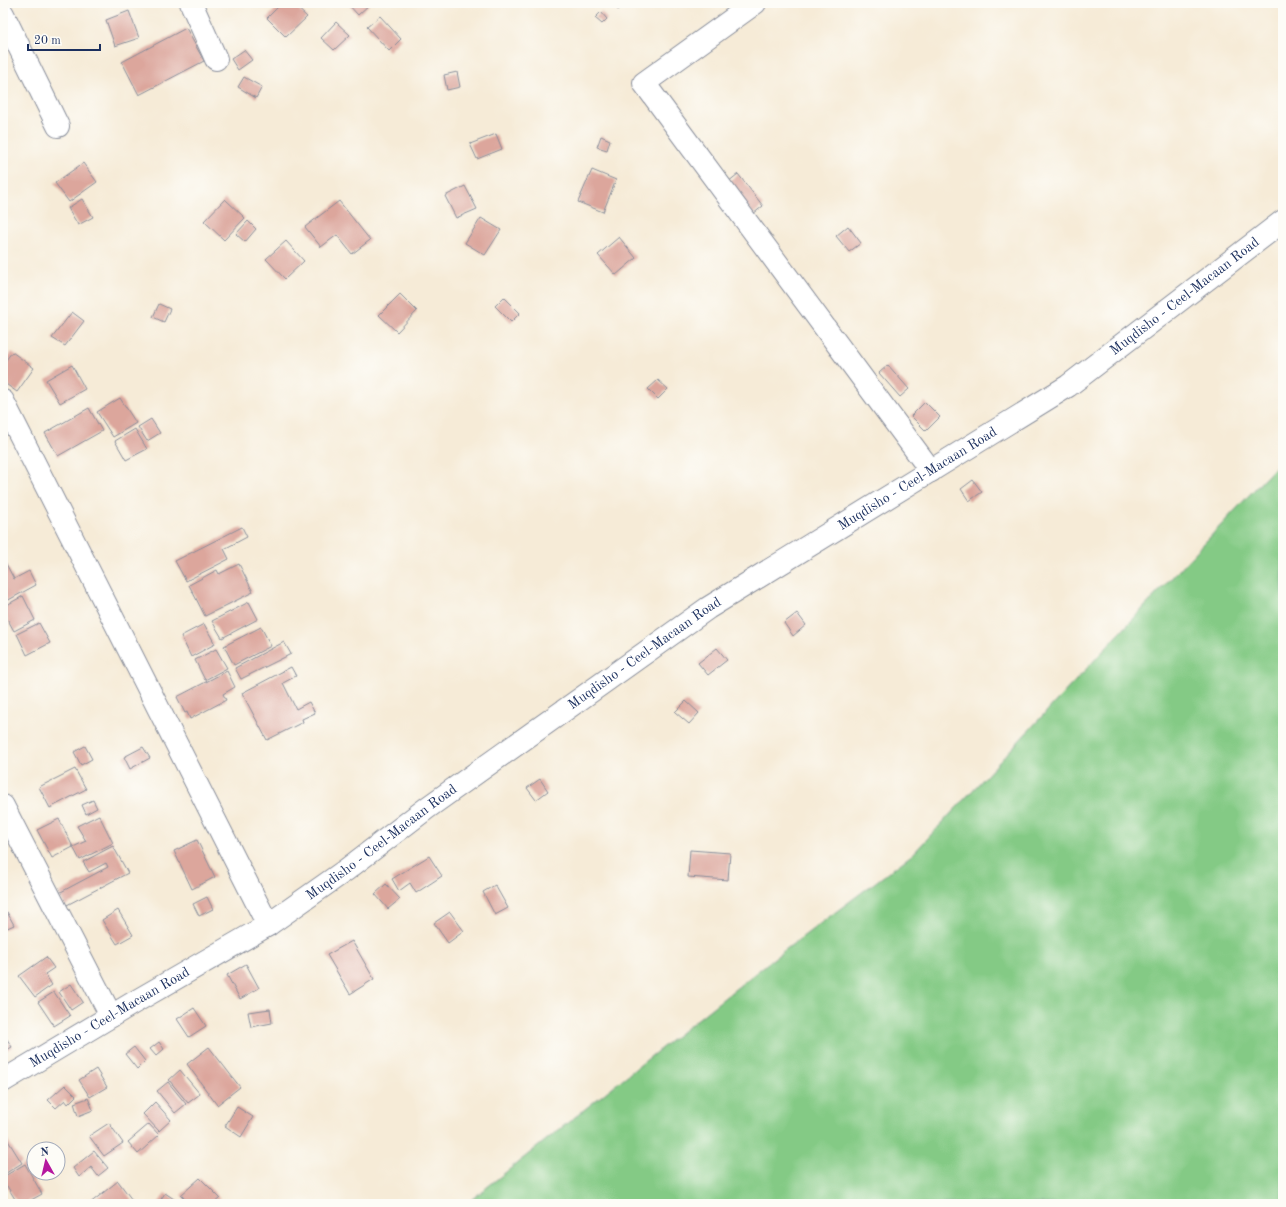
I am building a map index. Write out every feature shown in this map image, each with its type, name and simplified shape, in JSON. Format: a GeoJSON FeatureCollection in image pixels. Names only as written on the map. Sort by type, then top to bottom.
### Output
{"type":"FeatureCollection","features":[{"type":"Feature","properties":{"kind":"street"},"geometry":{"type":"LineString","coordinates":[[191,3],[216,59]]}},
{"type":"Feature","properties":{"kind":"street"},"geometry":{"type":"LineString","coordinates":[[755,3],[644,82],[931,471]]}},
{"type":"Feature","properties":{"kind":"street"},"geometry":{"type":"LineString","coordinates":[[3,14],[58,126]]}},
{"type":"Feature","properties":{"kind":"street","name":"Muqdisho - Ceel-Macaan Road"},"geometry":{"type":"LineString","coordinates":[[3,1081],[111,1016],[268,925],[346,870],[428,808],[708,608],[1068,386],[1283,221]]}},
{"type":"Feature","properties":{"kind":"street"},"geometry":{"type":"LineString","coordinates":[[3,401],[268,925]]}},
{"type":"Feature","properties":{"kind":"street"},"geometry":{"type":"LineString","coordinates":[[3,806],[111,1016]]}},
{"type":"Feature","properties":{"kind":"green space"},"geometry":{"type":"Polygon","coordinates":[[[1283,459],[1283,1204],[466,1204],[773,959],[913,854],[1283,459]]]}},
{"type":"Feature","properties":{"kind":"building"},"geometry":{"type":"Polygon","coordinates":[[[282,3],[292,3],[307,17],[286,37],[267,18],[282,3]]]}},
{"type":"Feature","properties":{"kind":"building"},"geometry":{"type":"Polygon","coordinates":[[[347,3],[371,3],[358,15],[347,3]]]}},
{"type":"Feature","properties":{"kind":"building"},"geometry":{"type":"Polygon","coordinates":[[[612,3],[626,3],[618,10],[612,3]]]}},
{"type":"Feature","properties":{"kind":"building"},"geometry":{"type":"Polygon","coordinates":[[[129,11],[139,38],[115,46],[106,20],[129,11]]]}},
{"type":"Feature","properties":{"kind":"building"},"geometry":{"type":"Polygon","coordinates":[[[601,12],[607,19],[602,24],[595,18],[601,12]]]}},
{"type":"Feature","properties":{"kind":"building"},"geometry":{"type":"Polygon","coordinates":[[[380,16],[401,39],[389,51],[367,27],[380,16]]]}},
{"type":"Feature","properties":{"kind":"building"},"geometry":{"type":"Polygon","coordinates":[[[336,22],[350,35],[334,50],[321,38],[336,22]]]}},
{"type":"Feature","properties":{"kind":"building"},"geometry":{"type":"Polygon","coordinates":[[[186,28],[204,61],[139,95],[122,62],[186,28]]]}},
{"type":"Feature","properties":{"kind":"building"},"geometry":{"type":"Polygon","coordinates":[[[244,50],[252,60],[238,70],[231,59],[244,50]]]}},
{"type":"Feature","properties":{"kind":"building"},"geometry":{"type":"Polygon","coordinates":[[[457,72],[460,87],[447,90],[444,75],[457,72]]]}},
{"type":"Feature","properties":{"kind":"building"},"geometry":{"type":"Polygon","coordinates":[[[244,77],[262,87],[256,98],[238,87],[244,77]]]}},
{"type":"Feature","properties":{"kind":"building"},"geometry":{"type":"Polygon","coordinates":[[[496,134],[502,149],[477,159],[470,144],[496,134]]]}},
{"type":"Feature","properties":{"kind":"building"},"geometry":{"type":"Polygon","coordinates":[[[601,136],[610,140],[607,150],[597,147],[601,136]]]}},
{"type":"Feature","properties":{"kind":"building"},"geometry":{"type":"Polygon","coordinates":[[[83,163],[97,182],[69,202],[55,183],[83,163]]]}},
{"type":"Feature","properties":{"kind":"building"},"geometry":{"type":"Polygon","coordinates":[[[592,170],[616,180],[603,212],[578,202],[592,170]]]}},
{"type":"Feature","properties":{"kind":"building"},"geometry":{"type":"Polygon","coordinates":[[[738,174],[763,206],[753,214],[728,182],[738,174]]]}},
{"type":"Feature","properties":{"kind":"building"},"geometry":{"type":"Polygon","coordinates":[[[465,186],[477,209],[456,218],[445,196],[465,186]]]}},
{"type":"Feature","properties":{"kind":"building"},"geometry":{"type":"Polygon","coordinates":[[[82,199],[93,217],[78,225],[68,208],[82,199]]]}},
{"type":"Feature","properties":{"kind":"building"},"geometry":{"type":"Polygon","coordinates":[[[225,199],[245,218],[224,240],[204,221],[225,199]]]}},
{"type":"Feature","properties":{"kind":"building"},"geometry":{"type":"Polygon","coordinates":[[[339,201],[370,240],[352,254],[337,235],[321,247],[305,227],[339,201]]]}},
{"type":"Feature","properties":{"kind":"building"},"geometry":{"type":"Polygon","coordinates":[[[481,218],[501,230],[485,255],[465,243],[481,218]]]}},
{"type":"Feature","properties":{"kind":"building"},"geometry":{"type":"Polygon","coordinates":[[[248,221],[256,229],[245,242],[236,234],[248,221]]]}},
{"type":"Feature","properties":{"kind":"building"},"geometry":{"type":"Polygon","coordinates":[[[848,226],[861,243],[849,252],[836,236],[848,226]]]}},
{"type":"Feature","properties":{"kind":"building"},"geometry":{"type":"Polygon","coordinates":[[[619,237],[636,258],[616,275],[598,255],[619,237]]]}},
{"type":"Feature","properties":{"kind":"building"},"geometry":{"type":"Polygon","coordinates":[[[286,241],[304,261],[285,279],[266,259],[286,241]]]}},
{"type":"Feature","properties":{"kind":"building"},"geometry":{"type":"Polygon","coordinates":[[[400,294],[417,311],[397,332],[379,315],[400,294]]]}},
{"type":"Feature","properties":{"kind":"building"},"geometry":{"type":"Polygon","coordinates":[[[504,297],[520,313],[511,322],[495,306],[504,297]]]}},
{"type":"Feature","properties":{"kind":"building"},"geometry":{"type":"Polygon","coordinates":[[[159,304],[170,309],[164,322],[153,317],[159,304]]]}},
{"type":"Feature","properties":{"kind":"building"},"geometry":{"type":"Polygon","coordinates":[[[72,312],[84,321],[65,346],[52,338],[72,312]]]}},
{"type":"Feature","properties":{"kind":"building"},"geometry":{"type":"Polygon","coordinates":[[[12,352],[34,368],[17,392],[3,382],[3,364],[12,352]]]}},
{"type":"Feature","properties":{"kind":"building"},"geometry":{"type":"Polygon","coordinates":[[[72,365],[85,389],[60,403],[46,380],[72,365]]]}},
{"type":"Feature","properties":{"kind":"building"},"geometry":{"type":"Polygon","coordinates":[[[888,365],[909,389],[900,397],[879,373],[888,365]]]}},
{"type":"Feature","properties":{"kind":"building"},"geometry":{"type":"Polygon","coordinates":[[[658,380],[668,389],[658,399],[648,389],[658,380]]]}},
{"type":"Feature","properties":{"kind":"building"},"geometry":{"type":"Polygon","coordinates":[[[120,398],[136,423],[113,437],[97,412],[120,398]]]}},
{"type":"Feature","properties":{"kind":"building"},"geometry":{"type":"Polygon","coordinates":[[[925,402],[940,417],[926,431],[911,416],[925,402]]]}},
{"type":"Feature","properties":{"kind":"building"},"geometry":{"type":"Polygon","coordinates":[[[89,408],[102,431],[58,456],[45,433],[89,408]]]}},
{"type":"Feature","properties":{"kind":"building"},"geometry":{"type":"Polygon","coordinates":[[[151,419],[160,433],[147,441],[138,427],[151,419]]]}},
{"type":"Feature","properties":{"kind":"building"},"geometry":{"type":"Polygon","coordinates":[[[135,429],[147,449],[126,460],[115,441],[135,429]]]}},
{"type":"Feature","properties":{"kind":"building"},"geometry":{"type":"Polygon","coordinates":[[[973,480],[982,492],[969,501],[961,489],[973,480]]]}},
{"type":"Feature","properties":{"kind":"building"},"geometry":{"type":"Polygon","coordinates":[[[242,527],[247,537],[224,549],[229,559],[186,581],[175,561],[242,527]]]}},
{"type":"Feature","properties":{"kind":"building"},"geometry":{"type":"Polygon","coordinates":[[[4,560],[14,579],[29,571],[36,585],[3,603],[3,561],[4,560]]]}},
{"type":"Feature","properties":{"kind":"building"},"geometry":{"type":"Polygon","coordinates":[[[239,564],[253,592],[205,616],[189,585],[217,570],[219,574],[239,564]]]}},
{"type":"Feature","properties":{"kind":"building"},"geometry":{"type":"Polygon","coordinates":[[[23,596],[35,620],[14,631],[3,611],[3,607],[23,596]]]}},
{"type":"Feature","properties":{"kind":"building"},"geometry":{"type":"Polygon","coordinates":[[[249,602],[258,619],[222,638],[212,621],[249,602]]]}},
{"type":"Feature","properties":{"kind":"building"},"geometry":{"type":"Polygon","coordinates":[[[797,613],[806,625],[793,636],[784,623],[797,613]]]}},
{"type":"Feature","properties":{"kind":"building"},"geometry":{"type":"Polygon","coordinates":[[[39,623],[50,643],[27,655],[17,634],[39,623]]]}},
{"type":"Feature","properties":{"kind":"building"},"geometry":{"type":"Polygon","coordinates":[[[204,624],[215,644],[191,657],[181,636],[204,624]]]}},
{"type":"Feature","properties":{"kind":"building"},"geometry":{"type":"Polygon","coordinates":[[[261,627],[271,646],[234,665],[224,646],[261,627]]]}},
{"type":"Feature","properties":{"kind":"building"},"geometry":{"type":"Polygon","coordinates":[[[284,642],[291,654],[241,679],[235,668],[284,642]]]}},
{"type":"Feature","properties":{"kind":"building"},"geometry":{"type":"Polygon","coordinates":[[[717,648],[727,660],[708,675],[698,663],[717,648]]]}},
{"type":"Feature","properties":{"kind":"building"},"geometry":{"type":"Polygon","coordinates":[[[216,649],[227,668],[205,680],[195,660],[216,649]]]}},
{"type":"Feature","properties":{"kind":"building"},"geometry":{"type":"Polygon","coordinates":[[[291,667],[296,676],[283,683],[296,709],[309,702],[315,713],[302,719],[303,722],[267,740],[242,693],[291,667]]]}},
{"type":"Feature","properties":{"kind":"building"},"geometry":{"type":"Polygon","coordinates":[[[227,671],[235,687],[223,694],[226,700],[190,719],[187,712],[185,713],[177,697],[227,671]]]}},
{"type":"Feature","properties":{"kind":"building"},"geometry":{"type":"Polygon","coordinates":[[[686,701],[699,713],[689,724],[675,712],[686,701]]]}},
{"type":"Feature","properties":{"kind":"building"},"geometry":{"type":"Polygon","coordinates":[[[85,746],[92,759],[81,765],[74,752],[85,746]]]}},
{"type":"Feature","properties":{"kind":"building"},"geometry":{"type":"Polygon","coordinates":[[[143,747],[150,758],[130,769],[124,757],[143,747]]]}},
{"type":"Feature","properties":{"kind":"building"},"geometry":{"type":"Polygon","coordinates":[[[75,769],[86,789],[50,808],[39,787],[75,769]]]}},
{"type":"Feature","properties":{"kind":"building"},"geometry":{"type":"Polygon","coordinates":[[[540,779],[548,791],[536,800],[527,788],[540,779]]]}},
{"type":"Feature","properties":{"kind":"building"},"geometry":{"type":"Polygon","coordinates":[[[93,800],[97,808],[86,814],[82,805],[93,800]]]}},
{"type":"Feature","properties":{"kind":"building"},"geometry":{"type":"Polygon","coordinates":[[[99,815],[113,843],[80,860],[73,847],[86,841],[77,826],[99,815]]]}},
{"type":"Feature","properties":{"kind":"building"},"geometry":{"type":"Polygon","coordinates":[[[59,819],[73,847],[52,858],[37,830],[59,819]]]}},
{"type":"Feature","properties":{"kind":"building"},"geometry":{"type":"Polygon","coordinates":[[[197,840],[215,877],[192,889],[174,851],[197,840]]]}},
{"type":"Feature","properties":{"kind":"building"},"geometry":{"type":"Polygon","coordinates":[[[113,846],[128,873],[65,906],[59,893],[108,867],[106,863],[89,872],[83,862],[113,846]]]}},
{"type":"Feature","properties":{"kind":"building"},"geometry":{"type":"Polygon","coordinates":[[[690,850],[730,853],[728,880],[688,877],[690,850]]]}},
{"type":"Feature","properties":{"kind":"building"},"geometry":{"type":"Polygon","coordinates":[[[429,856],[442,876],[416,893],[410,883],[399,891],[392,879],[429,856]]]}},
{"type":"Feature","properties":{"kind":"building"},"geometry":{"type":"Polygon","coordinates":[[[386,884],[400,899],[388,909],[375,894],[386,884]]]}},
{"type":"Feature","properties":{"kind":"building"},"geometry":{"type":"Polygon","coordinates":[[[495,885],[508,908],[495,915],[483,892],[495,885]]]}},
{"type":"Feature","properties":{"kind":"building"},"geometry":{"type":"Polygon","coordinates":[[[207,897],[213,909],[199,916],[193,904],[207,897]]]}},
{"type":"Feature","properties":{"kind":"building"},"geometry":{"type":"Polygon","coordinates":[[[118,910],[133,935],[117,944],[102,920],[118,910]]]}},
{"type":"Feature","properties":{"kind":"building"},"geometry":{"type":"Polygon","coordinates":[[[7,912],[14,925],[3,930],[3,914],[7,912]]]}},
{"type":"Feature","properties":{"kind":"building"},"geometry":{"type":"Polygon","coordinates":[[[450,912],[464,931],[448,943],[434,923],[450,912]]]}},
{"type":"Feature","properties":{"kind":"building"},"geometry":{"type":"Polygon","coordinates":[[[352,941],[374,979],[350,994],[327,955],[352,941]]]}},
{"type":"Feature","properties":{"kind":"building"},"geometry":{"type":"Polygon","coordinates":[[[46,957],[54,968],[45,974],[52,985],[35,997],[19,976],[46,957]]]}},
{"type":"Feature","properties":{"kind":"building"},"geometry":{"type":"Polygon","coordinates":[[[246,964],[259,988],[240,999],[227,975],[246,964]]]}},
{"type":"Feature","properties":{"kind":"building"},"geometry":{"type":"Polygon","coordinates":[[[71,984],[83,1002],[71,1010],[59,992],[71,984]]]}},
{"type":"Feature","properties":{"kind":"building"},"geometry":{"type":"Polygon","coordinates":[[[54,992],[70,1016],[54,1026],[38,1002],[54,992]]]}},
{"type":"Feature","properties":{"kind":"building"},"geometry":{"type":"Polygon","coordinates":[[[194,1008],[206,1026],[189,1037],[177,1019],[194,1008]]]}},
{"type":"Feature","properties":{"kind":"building"},"geometry":{"type":"Polygon","coordinates":[[[270,1009],[272,1023],[251,1027],[248,1012],[270,1009]]]}},
{"type":"Feature","properties":{"kind":"building"},"geometry":{"type":"Polygon","coordinates":[[[3,1033],[12,1047],[3,1052],[3,1033]]]}},
{"type":"Feature","properties":{"kind":"building"},"geometry":{"type":"Polygon","coordinates":[[[159,1042],[164,1049],[156,1056],[150,1049],[159,1042]]]}},
{"type":"Feature","properties":{"kind":"building"},"geometry":{"type":"Polygon","coordinates":[[[134,1047],[145,1061],[137,1069],[125,1054],[134,1047]]]}},
{"type":"Feature","properties":{"kind":"building"},"geometry":{"type":"Polygon","coordinates":[[[209,1047],[240,1087],[217,1105],[187,1064],[209,1047]]]}},
{"type":"Feature","properties":{"kind":"building"},"geometry":{"type":"Polygon","coordinates":[[[96,1069],[107,1087],[90,1097],[79,1080],[96,1069]]]}},
{"type":"Feature","properties":{"kind":"building"},"geometry":{"type":"Polygon","coordinates":[[[180,1070],[200,1094],[188,1103],[169,1080],[180,1070]]]}},
{"type":"Feature","properties":{"kind":"building"},"geometry":{"type":"Polygon","coordinates":[[[168,1082],[186,1104],[175,1113],[157,1091],[168,1082]]]}},
{"type":"Feature","properties":{"kind":"building"},"geometry":{"type":"Polygon","coordinates":[[[65,1085],[76,1096],[68,1104],[65,1100],[56,1108],[48,1100],[65,1085]]]}},
{"type":"Feature","properties":{"kind":"building"},"geometry":{"type":"Polygon","coordinates":[[[88,1098],[93,1110],[78,1116],[74,1103],[88,1098]]]}},
{"type":"Feature","properties":{"kind":"building"},"geometry":{"type":"Polygon","coordinates":[[[155,1102],[171,1120],[159,1131],[143,1114],[155,1102]]]}},
{"type":"Feature","properties":{"kind":"building"},"geometry":{"type":"Polygon","coordinates":[[[237,1107],[253,1117],[241,1137],[225,1126],[237,1107]]]}},
{"type":"Feature","properties":{"kind":"building"},"geometry":{"type":"Polygon","coordinates":[[[109,1123],[123,1143],[104,1156],[89,1136],[109,1123]]]}},
{"type":"Feature","properties":{"kind":"building"},"geometry":{"type":"Polygon","coordinates":[[[149,1124],[159,1135],[138,1154],[128,1142],[149,1124]]]}},
{"type":"Feature","properties":{"kind":"building"},"geometry":{"type":"Polygon","coordinates":[[[7,1139],[22,1163],[3,1175],[3,1142],[7,1139]]]}},
{"type":"Feature","properties":{"kind":"building"},"geometry":{"type":"Polygon","coordinates":[[[94,1151],[108,1168],[98,1176],[91,1167],[79,1177],[73,1168],[94,1151]]]}},
{"type":"Feature","properties":{"kind":"building"},"geometry":{"type":"Polygon","coordinates":[[[25,1164],[26,1181],[35,1181],[42,1194],[24,1204],[18,1204],[7,1186],[3,1189],[3,1177],[25,1164]]]}},
{"type":"Feature","properties":{"kind":"building"},"geometry":{"type":"Polygon","coordinates":[[[200,1178],[220,1198],[213,1204],[190,1204],[181,1195],[200,1178]]]}},
{"type":"Feature","properties":{"kind":"building"},"geometry":{"type":"Polygon","coordinates":[[[118,1181],[132,1200],[127,1204],[89,1204],[118,1181]]]}},
{"type":"Feature","properties":{"kind":"building"},"geometry":{"type":"Polygon","coordinates":[[[165,1193],[177,1201],[175,1204],[158,1204],[165,1193]]]}}]}
